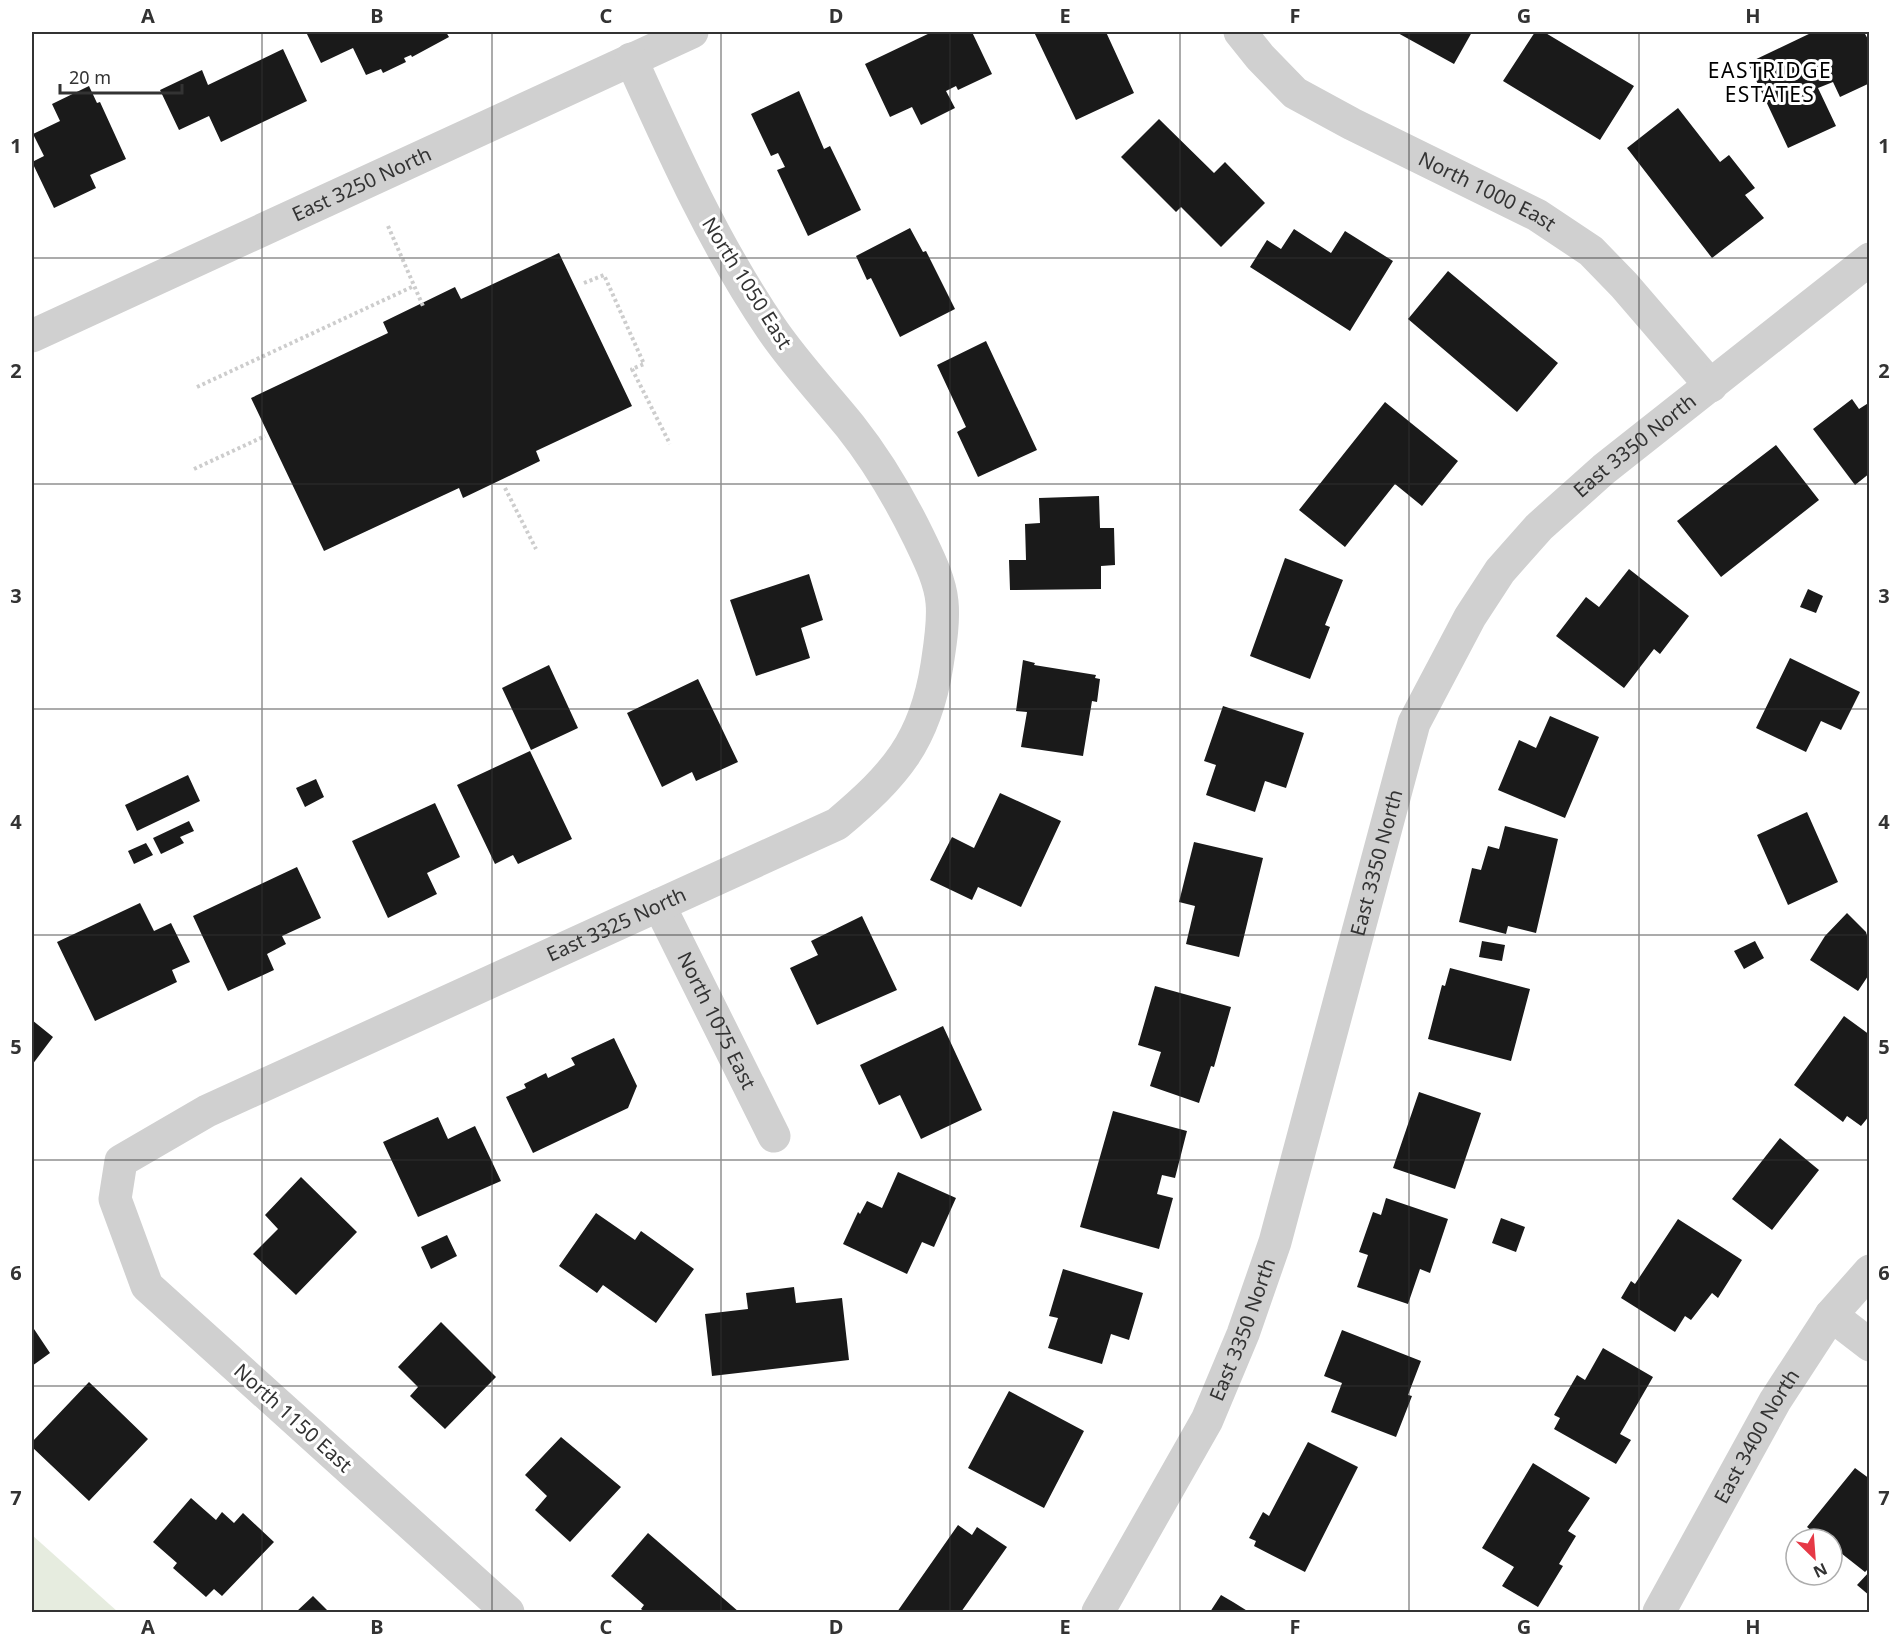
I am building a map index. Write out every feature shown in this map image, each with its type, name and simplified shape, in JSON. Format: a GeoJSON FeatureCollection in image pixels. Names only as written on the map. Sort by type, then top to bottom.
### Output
{"type":"FeatureCollection","features":[{"type":"Feature","properties":{"kind":"street","name":"East 3250 North"},"geometry":{"type":"LineString","coordinates":[[32,336],[692,32]]}},
{"type":"Feature","properties":{"kind":"street","name":"North 1000 East"},"geometry":{"type":"LineString","coordinates":[[1240,32],[1260,57],[1295,93],[1352,124],[1537,215],[1591,251],[1624,285],[1711,386]]}},
{"type":"Feature","properties":{"kind":"street","name":"North 1050 East"},"geometry":{"type":"LineString","coordinates":[[631,59],[712,234],[772,329],[852,429],[910,519]]}},
{"type":"Feature","properties":{"kind":"street","name":"East 3350 North"},"geometry":{"type":"LineString","coordinates":[[1098,1612],[1207,1420],[1250,1314],[1275,1242],[1414,723],[1470,617],[1500,571],[1539,527],[1604,469],[1869,259]]}},
{"type":"Feature","properties":{"kind":"street","name":"East 3325 North"},"geometry":{"type":"LineString","coordinates":[[115,1199],[121,1161],[207,1111],[837,824],[877,791],[910,750],[932,693],[940,642],[942,601],[929,559],[910,519]]}},
{"type":"Feature","properties":{"kind":"street","name":"North 1075 East"},"geometry":{"type":"LineString","coordinates":[[659,905],[774,1136]]}},
{"type":"Feature","properties":{"kind":"street","name":"North 1150 East"},"geometry":{"type":"LineString","coordinates":[[115,1199],[147,1286],[508,1612]]}},
{"type":"Feature","properties":{"kind":"street","name":"East 3400 North"},"geometry":{"type":"LineString","coordinates":[[1659,1612],[1775,1401],[1831,1315],[1869,1271]]}},
{"type":"Feature","properties":{"kind":"street"},"geometry":{"type":"LineString","coordinates":[[1831,1315],[1869,1345]]}},
{"type":"Feature","properties":{"kind":"path"},"geometry":{"type":"LineString","coordinates":[[388,226],[423,306]]}},
{"type":"Feature","properties":{"kind":"path"},"geometry":{"type":"LineString","coordinates":[[584,284],[604,275],[644,364],[632,369],[670,444]]}},
{"type":"Feature","properties":{"kind":"path"},"geometry":{"type":"LineString","coordinates":[[198,387],[414,286]]}},
{"type":"Feature","properties":{"kind":"path"},"geometry":{"type":"LineString","coordinates":[[194,469],[265,436]]}},
{"type":"Feature","properties":{"kind":"path"},"geometry":{"type":"LineString","coordinates":[[505,488],[536,549]]}},
{"type":"Feature","properties":{"kind":"shaded area"},"geometry":{"type":"Polygon","coordinates":[[[32,1535],[118,1612],[32,1612],[32,1535]]]}},
{"type":"Feature","properties":{"kind":"building"},"geometry":{"type":"Polygon","coordinates":[[[306,32],[446,32],[449,37],[412,57],[411,55],[404,58],[406,62],[383,73],[381,69],[366,75],[353,48],[321,63],[306,32]]]}},
{"type":"Feature","properties":{"kind":"building"},"geometry":{"type":"Polygon","coordinates":[[[932,32],[972,32],[992,74],[958,90],[956,86],[946,91],[955,108],[921,125],[912,107],[890,117],[865,64],[932,32]]]}},
{"type":"Feature","properties":{"kind":"building"},"geometry":{"type":"Polygon","coordinates":[[[1034,32],[1106,32],[1134,93],[1076,120],[1034,32]]]}},
{"type":"Feature","properties":{"kind":"building"},"geometry":{"type":"Polygon","coordinates":[[[1396,32],[1472,32],[1454,64],[1396,32]]]}},
{"type":"Feature","properties":{"kind":"building"},"geometry":{"type":"Polygon","coordinates":[[[1535,32],[1544,32],[1634,86],[1600,140],[1503,81],[1535,32]]]}},
{"type":"Feature","properties":{"kind":"building"},"geometry":{"type":"Polygon","coordinates":[[[1813,32],[1864,32],[1870,43],[1870,83],[1840,97],[1833,82],[1818,88],[1836,126],[1788,148],[1748,63],[1813,32]]]}},
{"type":"Feature","properties":{"kind":"building"},"geometry":{"type":"Polygon","coordinates":[[[283,49],[307,101],[221,142],[209,116],[179,130],[160,90],[202,70],[208,85],[283,49]]]}},
{"type":"Feature","properties":{"kind":"building"},"geometry":{"type":"Polygon","coordinates":[[[89,86],[97,103],[100,102],[126,159],[90,175],[96,188],[54,208],[32,162],[44,156],[33,134],[60,121],[52,104],[89,86]]]}},
{"type":"Feature","properties":{"kind":"building"},"geometry":{"type":"Polygon","coordinates":[[[799,91],[824,149],[830,146],[861,210],[808,236],[777,170],[785,167],[778,153],[771,156],[751,114],[799,91]]]}},
{"type":"Feature","properties":{"kind":"building"},"geometry":{"type":"Polygon","coordinates":[[[1678,108],[1720,162],[1729,155],[1755,188],[1745,195],[1764,218],[1712,258],[1627,148],[1678,108]]]}},
{"type":"Feature","properties":{"kind":"building"},"geometry":{"type":"Polygon","coordinates":[[[1159,119],[1214,173],[1225,162],[1265,203],[1221,247],[1181,207],[1176,212],[1121,157],[1159,119]]]}},
{"type":"Feature","properties":{"kind":"building"},"geometry":{"type":"Polygon","coordinates":[[[910,228],[923,252],[926,251],[955,309],[900,337],[871,278],[867,280],[856,256],[910,228]]]}},
{"type":"Feature","properties":{"kind":"building"},"geometry":{"type":"Polygon","coordinates":[[[1294,229],[1331,253],[1345,231],[1393,261],[1350,331],[1250,267],[1267,240],[1281,249],[1294,229]]]}},
{"type":"Feature","properties":{"kind":"building"},"geometry":{"type":"Polygon","coordinates":[[[559,253],[632,406],[536,451],[540,461],[463,498],[459,488],[324,551],[251,398],[388,333],[383,322],[455,287],[461,299],[559,253]]]}},
{"type":"Feature","properties":{"kind":"building"},"geometry":{"type":"Polygon","coordinates":[[[1448,271],[1558,363],[1517,412],[1408,319],[1448,271]]]}},
{"type":"Feature","properties":{"kind":"building"},"geometry":{"type":"Polygon","coordinates":[[[986,341],[1037,450],[978,477],[957,432],[966,427],[937,365],[986,341]]]}},
{"type":"Feature","properties":{"kind":"building"},"geometry":{"type":"Polygon","coordinates":[[[1852,399],[1859,409],[1870,402],[1870,473],[1855,485],[1813,429],[1852,399]]]}},
{"type":"Feature","properties":{"kind":"building"},"geometry":{"type":"Polygon","coordinates":[[[1385,402],[1458,461],[1422,506],[1395,484],[1345,547],[1299,510],[1385,402]]]}},
{"type":"Feature","properties":{"kind":"building"},"geometry":{"type":"Polygon","coordinates":[[[1776,445],[1819,500],[1721,577],[1677,521],[1776,445]]]}},
{"type":"Feature","properties":{"kind":"building"},"geometry":{"type":"Polygon","coordinates":[[[1099,496],[1100,528],[1114,528],[1115,565],[1101,566],[1101,589],[1010,590],[1009,560],[1026,560],[1025,524],[1040,523],[1039,498],[1099,496]]]}},
{"type":"Feature","properties":{"kind":"building"},"geometry":{"type":"Polygon","coordinates":[[[1285,558],[1343,580],[1325,625],[1330,627],[1310,679],[1250,656],[1285,558]]]}},
{"type":"Feature","properties":{"kind":"building"},"geometry":{"type":"Polygon","coordinates":[[[1629,569],[1689,616],[1660,654],[1654,649],[1624,688],[1556,636],[1586,597],[1599,607],[1629,569]]]}},
{"type":"Feature","properties":{"kind":"building"},"geometry":{"type":"Polygon","coordinates":[[[809,574],[823,620],[801,628],[810,658],[756,676],[730,600],[809,574]]]}},
{"type":"Feature","properties":{"kind":"building"},"geometry":{"type":"Polygon","coordinates":[[[1808,589],[1823,596],[1816,613],[1800,607],[1808,589]]]}},
{"type":"Feature","properties":{"kind":"building"},"geometry":{"type":"Polygon","coordinates":[[[1790,658],[1860,692],[1841,730],[1821,721],[1806,752],[1756,728],[1790,658]]]}},
{"type":"Feature","properties":{"kind":"building"},"geometry":{"type":"Polygon","coordinates":[[[1023,660],[1035,663],[1034,665],[1096,675],[1095,678],[1100,679],[1097,702],[1092,701],[1083,756],[1021,747],[1027,712],[1016,711],[1023,660]]]}},
{"type":"Feature","properties":{"kind":"building"},"geometry":{"type":"Polygon","coordinates":[[[549,665],[578,728],[531,750],[502,688],[549,665]]]}},
{"type":"Feature","properties":{"kind":"building"},"geometry":{"type":"Polygon","coordinates":[[[698,679],[738,762],[696,781],[692,772],[662,787],[627,713],[698,679]]]}},
{"type":"Feature","properties":{"kind":"building"},"geometry":{"type":"Polygon","coordinates":[[[1223,706],[1304,733],[1286,788],[1265,781],[1255,812],[1206,795],[1216,765],[1204,761],[1223,706]]]}},
{"type":"Feature","properties":{"kind":"building"},"geometry":{"type":"Polygon","coordinates":[[[1550,716],[1599,737],[1565,818],[1498,790],[1519,740],[1536,748],[1550,716]]]}},
{"type":"Feature","properties":{"kind":"building"},"geometry":{"type":"Polygon","coordinates":[[[530,751],[572,839],[518,864],[513,855],[495,864],[457,785],[530,751]]]}},
{"type":"Feature","properties":{"kind":"building"},"geometry":{"type":"Polygon","coordinates":[[[188,775],[200,801],[137,831],[125,805],[188,775]]]}},
{"type":"Feature","properties":{"kind":"building"},"geometry":{"type":"Polygon","coordinates":[[[316,779],[324,797],[305,807],[296,788],[316,779]]]}},
{"type":"Feature","properties":{"kind":"building"},"geometry":{"type":"Polygon","coordinates":[[[1000,793],[1061,821],[1021,907],[978,887],[972,900],[930,880],[952,837],[974,848],[1000,793]]]}},
{"type":"Feature","properties":{"kind":"building"},"geometry":{"type":"Polygon","coordinates":[[[435,803],[460,857],[427,873],[437,894],[388,918],[352,841],[435,803]]]}},
{"type":"Feature","properties":{"kind":"building"},"geometry":{"type":"Polygon","coordinates":[[[1807,812],[1838,882],[1788,905],[1757,835],[1807,812]]]}},
{"type":"Feature","properties":{"kind":"building"},"geometry":{"type":"Polygon","coordinates":[[[189,821],[194,831],[180,837],[184,843],[161,854],[153,838],[189,821]]]}},
{"type":"Feature","properties":{"kind":"building"},"geometry":{"type":"Polygon","coordinates":[[[1505,826],[1558,839],[1536,933],[1508,926],[1506,934],[1459,922],[1472,868],[1481,870],[1488,846],[1499,849],[1505,826]]]}},
{"type":"Feature","properties":{"kind":"building"},"geometry":{"type":"Polygon","coordinates":[[[1194,842],[1263,858],[1239,957],[1186,944],[1195,906],[1179,902],[1194,842]]]}},
{"type":"Feature","properties":{"kind":"building"},"geometry":{"type":"Polygon","coordinates":[[[146,843],[153,855],[134,864],[128,851],[146,843]]]}},
{"type":"Feature","properties":{"kind":"building"},"geometry":{"type":"Polygon","coordinates":[[[297,867],[321,918],[282,936],[286,944],[267,954],[274,970],[228,991],[193,916],[297,867]]]}},
{"type":"Feature","properties":{"kind":"building"},"geometry":{"type":"Polygon","coordinates":[[[140,903],[154,931],[171,923],[190,962],[172,970],[177,982],[95,1021],[57,942],[140,903]]]}},
{"type":"Feature","properties":{"kind":"building"},"geometry":{"type":"Polygon","coordinates":[[[1847,913],[1866,932],[1870,947],[1870,973],[1858,991],[1810,960],[1825,936],[1847,913]]]}},
{"type":"Feature","properties":{"kind":"building"},"geometry":{"type":"Polygon","coordinates":[[[862,916],[897,990],[817,1025],[790,968],[818,955],[811,941],[862,916]]]}},
{"type":"Feature","properties":{"kind":"building"},"geometry":{"type":"Polygon","coordinates":[[[1482,941],[1505,945],[1502,961],[1479,957],[1482,941]]]}},
{"type":"Feature","properties":{"kind":"building"},"geometry":{"type":"Polygon","coordinates":[[[1755,941],[1764,958],[1744,969],[1734,951],[1755,941]]]}},
{"type":"Feature","properties":{"kind":"building"},"geometry":{"type":"Polygon","coordinates":[[[1450,968],[1530,989],[1511,1061],[1428,1039],[1442,985],[1445,986],[1450,968]]]}},
{"type":"Feature","properties":{"kind":"building"},"geometry":{"type":"Polygon","coordinates":[[[1155,986],[1231,1007],[1214,1067],[1211,1066],[1199,1103],[1150,1086],[1161,1052],[1138,1045],[1155,986]]]}},
{"type":"Feature","properties":{"kind":"building"},"geometry":{"type":"Polygon","coordinates":[[[1844,1016],[1870,1035],[1870,1115],[1861,1126],[1847,1116],[1843,1122],[1794,1085],[1844,1016]]]}},
{"type":"Feature","properties":{"kind":"building"},"geometry":{"type":"Polygon","coordinates":[[[32,1020],[53,1037],[32,1065],[32,1020]]]}},
{"type":"Feature","properties":{"kind":"building"},"geometry":{"type":"Polygon","coordinates":[[[943,1026],[982,1110],[921,1139],[900,1095],[879,1105],[860,1065],[943,1026]]]}},
{"type":"Feature","properties":{"kind":"building"},"geometry":{"type":"Polygon","coordinates":[[[614,1038],[637,1086],[628,1108],[533,1153],[506,1097],[526,1088],[524,1084],[546,1073],[548,1078],[575,1065],[571,1058],[614,1038]]]}},
{"type":"Feature","properties":{"kind":"building"},"geometry":{"type":"Polygon","coordinates":[[[1419,1092],[1481,1113],[1455,1189],[1393,1168],[1419,1092]]]}},
{"type":"Feature","properties":{"kind":"building"},"geometry":{"type":"Polygon","coordinates":[[[1113,1111],[1187,1131],[1175,1178],[1162,1175],[1157,1194],[1173,1198],[1159,1249],[1080,1227],[1113,1111]]]}},
{"type":"Feature","properties":{"kind":"building"},"geometry":{"type":"Polygon","coordinates":[[[438,1117],[448,1139],[475,1126],[501,1181],[418,1217],[383,1142],[438,1117]]]}},
{"type":"Feature","properties":{"kind":"building"},"geometry":{"type":"Polygon","coordinates":[[[1780,1138],[1819,1170],[1772,1230],[1732,1199],[1780,1138]]]}},
{"type":"Feature","properties":{"kind":"building"},"geometry":{"type":"Polygon","coordinates":[[[898,1172],[956,1198],[934,1247],[922,1242],[907,1274],[843,1244],[858,1212],[860,1214],[867,1201],[882,1208],[898,1172]]]}},
{"type":"Feature","properties":{"kind":"building"},"geometry":{"type":"Polygon","coordinates":[[[301,1177],[357,1232],[296,1295],[253,1254],[278,1229],[265,1215],[301,1177]]]}},
{"type":"Feature","properties":{"kind":"building"},"geometry":{"type":"Polygon","coordinates":[[[1386,1198],[1448,1219],[1430,1273],[1420,1269],[1408,1304],[1357,1287],[1368,1255],[1359,1252],[1373,1212],[1381,1215],[1386,1198]]]}},
{"type":"Feature","properties":{"kind":"building"},"geometry":{"type":"Polygon","coordinates":[[[596,1213],[635,1240],[641,1231],[694,1269],[656,1323],[603,1285],[597,1293],[559,1266],[596,1213]]]}},
{"type":"Feature","properties":{"kind":"building"},"geometry":{"type":"Polygon","coordinates":[[[1501,1218],[1525,1227],[1516,1252],[1492,1243],[1501,1218]]]}},
{"type":"Feature","properties":{"kind":"building"},"geometry":{"type":"Polygon","coordinates":[[[1678,1219],[1742,1260],[1718,1298],[1712,1293],[1691,1320],[1685,1316],[1675,1332],[1621,1298],[1631,1281],[1635,1284],[1678,1219]]]}},
{"type":"Feature","properties":{"kind":"building"},"geometry":{"type":"Polygon","coordinates":[[[447,1235],[457,1256],[431,1269],[421,1247],[447,1235]]]}},
{"type":"Feature","properties":{"kind":"building"},"geometry":{"type":"Polygon","coordinates":[[[1063,1269],[1143,1293],[1129,1340],[1111,1334],[1102,1364],[1048,1348],[1058,1318],[1049,1316],[1063,1269]]]}},
{"type":"Feature","properties":{"kind":"building"},"geometry":{"type":"Polygon","coordinates":[[[794,1287],[796,1303],[842,1298],[849,1360],[712,1376],[705,1314],[748,1309],[746,1293],[794,1287]]]}},
{"type":"Feature","properties":{"kind":"building"},"geometry":{"type":"Polygon","coordinates":[[[441,1322],[496,1377],[445,1429],[410,1396],[418,1387],[398,1367],[441,1322]]]}},
{"type":"Feature","properties":{"kind":"building"},"geometry":{"type":"Polygon","coordinates":[[[32,1326],[50,1353],[32,1366],[32,1326]]]}},
{"type":"Feature","properties":{"kind":"building"},"geometry":{"type":"Polygon","coordinates":[[[1342,1330],[1421,1361],[1408,1395],[1412,1396],[1396,1437],[1331,1412],[1342,1383],[1324,1376],[1342,1330]]]}},
{"type":"Feature","properties":{"kind":"building"},"geometry":{"type":"Polygon","coordinates":[[[1603,1348],[1653,1377],[1620,1434],[1631,1440],[1616,1464],[1554,1429],[1560,1418],[1554,1415],[1577,1375],[1585,1380],[1603,1348]]]}},
{"type":"Feature","properties":{"kind":"building"},"geometry":{"type":"Polygon","coordinates":[[[89,1382],[148,1439],[89,1501],[32,1447],[32,1442],[89,1382]]]}},
{"type":"Feature","properties":{"kind":"building"},"geometry":{"type":"Polygon","coordinates":[[[1009,1391],[1084,1431],[1044,1508],[968,1468],[1009,1391]]]}},
{"type":"Feature","properties":{"kind":"building"},"geometry":{"type":"Polygon","coordinates":[[[561,1437],[621,1487],[570,1542],[535,1510],[547,1496],[525,1475],[561,1437]]]}},
{"type":"Feature","properties":{"kind":"building"},"geometry":{"type":"Polygon","coordinates":[[[1308,1442],[1358,1467],[1305,1572],[1254,1546],[1256,1541],[1249,1538],[1263,1512],[1269,1516],[1308,1442]]]}},
{"type":"Feature","properties":{"kind":"building"},"geometry":{"type":"Polygon","coordinates":[[[1533,1463],[1590,1498],[1568,1531],[1576,1536],[1559,1564],[1563,1566],[1538,1607],[1502,1586],[1514,1567],[1482,1548],[1533,1463]]]}},
{"type":"Feature","properties":{"kind":"building"},"geometry":{"type":"Polygon","coordinates":[[[1855,1468],[1870,1479],[1870,1567],[1865,1572],[1844,1555],[1844,1527],[1807,1527],[1855,1468]]]}},
{"type":"Feature","properties":{"kind":"building"},"geometry":{"type":"Polygon","coordinates":[[[191,1498],[216,1520],[222,1512],[234,1523],[243,1513],[274,1542],[222,1596],[214,1589],[206,1597],[173,1568],[177,1563],[153,1542],[191,1498]]]}},
{"type":"Feature","properties":{"kind":"building"},"geometry":{"type":"Polygon","coordinates":[[[958,1525],[972,1535],[977,1527],[1007,1547],[961,1612],[897,1612],[958,1525]]]}},
{"type":"Feature","properties":{"kind":"building"},"geometry":{"type":"Polygon","coordinates":[[[648,1533],[739,1612],[645,1612],[641,1609],[644,1605],[611,1576],[648,1533]]]}},
{"type":"Feature","properties":{"kind":"building"},"geometry":{"type":"Polygon","coordinates":[[[1870,1571],[1870,1596],[1857,1585],[1870,1571]]]}},
{"type":"Feature","properties":{"kind":"building"},"geometry":{"type":"Polygon","coordinates":[[[1221,1595],[1233,1602],[1249,1612],[1210,1612],[1221,1595]]]}},
{"type":"Feature","properties":{"kind":"building"},"geometry":{"type":"Polygon","coordinates":[[[313,1596],[329,1612],[296,1612],[313,1596]]]}},
{"type":"Feature","properties":{"kind":"district","name":"EASTRIDGE ESTATES"},"geometry":{"type":"Point","coordinates":[1770,83]}}]}
